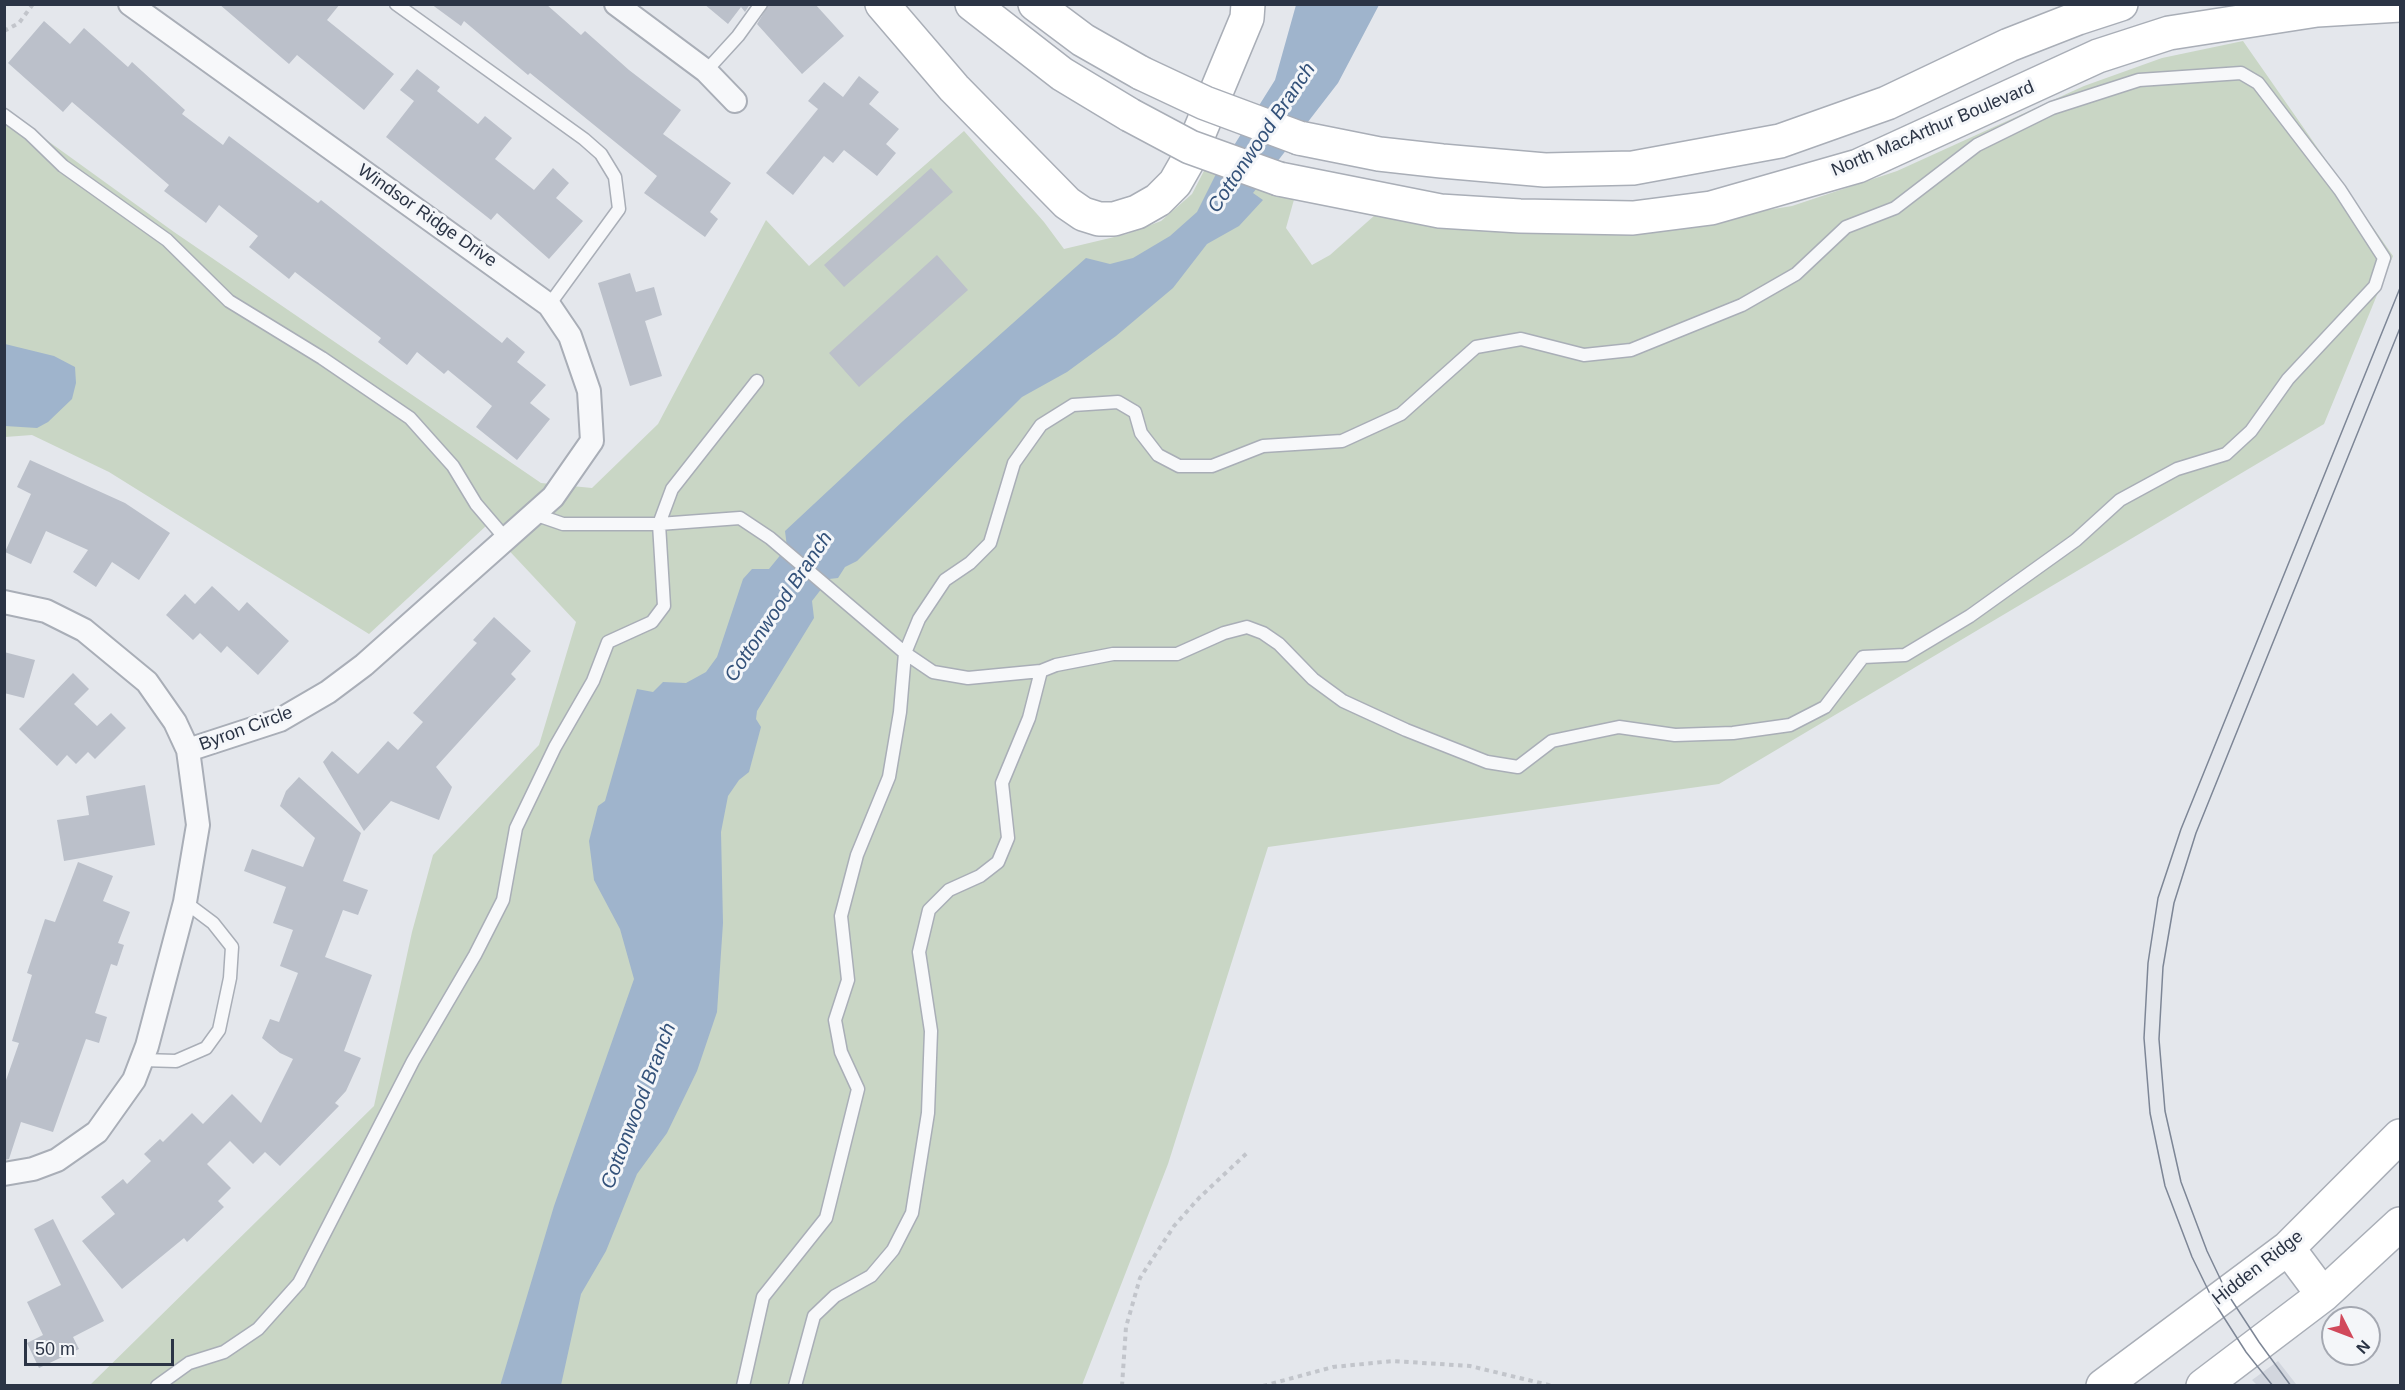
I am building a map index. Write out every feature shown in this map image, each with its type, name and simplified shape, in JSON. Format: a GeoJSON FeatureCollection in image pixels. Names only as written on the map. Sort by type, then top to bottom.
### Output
{"type":"FeatureCollection","features":[{"type":"Feature","properties":{"kind":"main road"},"geometry":{"type":"LineString","coordinates":[[882,4],[954,88],[1067,203],[1083,214],[1099,219],[1114,219],[1137,212],[1158,200],[1175,183],[1187,162],[1247,18],[1248,4]]}},
{"type":"Feature","properties":{"kind":"main road","name":"North MacArthur Boulevard"},"geometry":{"type":"LineString","coordinates":[[972,4],[1062,74],[1130,115],[1190,147],[1280,178],[1440,211],[1520,216],[1633,218],[1711,208],[1858,166],[2098,56],[2169,33],[2317,10],[2400,5]]}},
{"type":"Feature","properties":{"kind":"main road"},"geometry":{"type":"LineString","coordinates":[[1035,4],[1083,40],[1141,73],[1205,103],[1299,138],[1378,154],[1545,170],[1633,168],[1780,141],[1887,103],[2008,45],[2121,4]]}},
{"type":"Feature","properties":{"kind":"main road","name":"Hidden Ridge"},"geometry":{"type":"LineString","coordinates":[[2103,1386],[2288,1248],[2400,1136]]}},
{"type":"Feature","properties":{"kind":"main road"},"geometry":{"type":"LineString","coordinates":[[2203,1386],[2323,1295],[2400,1224]]}},
{"type":"Feature","properties":{"kind":"main road"},"geometry":{"type":"LineString","coordinates":[[2288,1248],[2323,1295]]}},
{"type":"Feature","properties":{"kind":"street","name":"Windsor Ridge Drive"},"geometry":{"type":"LineString","coordinates":[[130,4],[549,304],[570,336],[589,391],[591,441],[553,497]]}},
{"type":"Feature","properties":{"kind":"street"},"geometry":{"type":"LineString","coordinates":[[616,4],[706,71],[735,101]]}},
{"type":"Feature","properties":{"kind":"street","name":"Byron Circle"},"geometry":{"type":"LineString","coordinates":[[4,1174],[33,1169],[57,1160],[97,1132],[134,1080],[142,1060],[185,902],[198,825],[188,750],[280,720],[328,692],[364,665],[553,497]]}},
{"type":"Feature","properties":{"kind":"street"},"geometry":{"type":"LineString","coordinates":[[4,602],[46,611],[84,630],[112,651],[147,682],[175,722],[188,750]]}},
{"type":"Feature","properties":{"kind":"lane"},"geometry":{"type":"LineString","coordinates":[[396,4],[584,140],[601,154],[615,177],[619,209],[549,304]]}},
{"type":"Feature","properties":{"kind":"lane"},"geometry":{"type":"LineString","coordinates":[[706,71],[738,36],[761,4]]}},
{"type":"Feature","properties":{"kind":"lane"},"geometry":{"type":"LineString","coordinates":[[534,514],[563,524],[659,524],[740,518],[770,538],[905,653],[933,672],[968,678],[1041,671],[1056,665],[1113,654],[1178,654],[1224,633],[1247,627],[1263,633],[1279,644],[1313,679],[1343,701],[1406,730],[1477,758],[1518,767],[1552,741],[1619,727],[1676,735],[1732,733],[1790,725],[1825,707],[1863,657],[1905,655],[1970,616],[2076,540],[2120,500],[2177,469],[2226,454],[2251,431],[2288,380],[2375,286],[2384,258],[2340,190],[2258,82],[2241,73],[2139,80],[2052,108],[1977,145],[1895,208],[1846,227],[1796,273],[1742,305],[1631,350],[1584,355],[1521,339],[1476,347],[1401,414],[1342,441],[1263,446],[1212,466],[1179,466],[1158,454],[1141,433],[1135,412],[1118,402],[1073,405],[1041,425],[1014,463],[990,543],[970,563],[945,580],[919,619],[905,653],[900,712],[889,777],[857,855],[841,915],[848,980],[835,1020],[841,1052],[858,1089],[826,1218],[763,1297],[742,1386]]}},
{"type":"Feature","properties":{"kind":"lane"},"geometry":{"type":"LineString","coordinates":[[4,115],[30,134],[63,166],[167,240],[229,301],[322,358],[410,418],[453,466],[476,504],[506,538]]}},
{"type":"Feature","properties":{"kind":"lane"},"geometry":{"type":"LineString","coordinates":[[157,1386],[189,1363],[224,1353],[258,1329],[299,1283],[413,1061],[475,955],[503,900],[516,828],[555,747],[593,681],[608,642],[652,622],[663,606],[659,524],[672,489],[757,381]]}},
{"type":"Feature","properties":{"kind":"lane"},"geometry":{"type":"LineString","coordinates":[[795,1386],[814,1316],[835,1296],[871,1276],[893,1250],[912,1213],[928,1113],[932,1031],[920,952],[929,910],[949,890],[980,876],[998,862],[1008,838],[1002,783],[1029,718],[1041,671]]}},
{"type":"Feature","properties":{"kind":"lane"},"geometry":{"type":"LineString","coordinates":[[142,1060],[176,1061],[206,1048],[219,1030],[230,978],[232,947],[213,923],[185,902]]}},
{"type":"Feature","properties":{"kind":"path"},"geometry":{"type":"LineString","coordinates":[[4,31],[19,23],[33,4]]}},
{"type":"Feature","properties":{"kind":"path"},"geometry":{"type":"LineString","coordinates":[[1122,1386],[1126,1327],[1140,1278],[1174,1226],[1199,1197],[1248,1152]]}},
{"type":"Feature","properties":{"kind":"path"},"geometry":{"type":"LineString","coordinates":[[1263,1386],[1333,1367],[1393,1361],[1470,1366],[1553,1386]]}},
{"type":"Feature","properties":{"kind":"shaded area"},"geometry":{"type":"Polygon","coordinates":[[[2278,1361],[2298,1385],[2257,1385],[2252,1380],[2278,1361]]]}},
{"type":"Feature","properties":{"kind":"green space"},"geometry":{"type":"Polygon","coordinates":[[[2243,41],[2393,256],[2324,424],[1719,784],[1268,847],[1168,1164],[1082,1385],[90,1385],[374,1106],[412,932],[433,855],[539,745],[576,622],[486,526],[369,634],[109,472],[32,435],[5,437],[5,110],[174,232],[541,483],[592,488],[658,424],[766,220],[809,266],[964,131],[1044,222],[1064,249],[1127,234],[1161,221],[1192,194],[1206,167],[1295,196],[1286,228],[1312,265],[1330,255],[1375,215],[1638,231],[1792,206],[1897,171],[2084,86],[2162,58],[2243,41]]]}},
{"type":"Feature","properties":{"kind":"water","name":"Cottonwood Branch"},"geometry":{"type":"Polygon","coordinates":[[[1296,5],[1379,5],[1338,83],[1253,193],[1263,200],[1239,226],[1207,244],[1173,288],[1116,336],[1067,372],[1022,397],[857,561],[845,567],[838,578],[829,579],[812,601],[814,618],[757,711],[756,719],[761,727],[749,772],[739,780],[728,796],[721,832],[723,923],[717,1012],[697,1071],[667,1133],[637,1174],[606,1251],[581,1294],[561,1385],[500,1386],[554,1206],[634,979],[620,929],[594,880],[589,841],[598,806],[605,801],[637,689],[653,692],[663,682],[686,683],[706,672],[717,657],[743,579],[752,569],[769,569],[787,547],[785,531],[903,421],[1086,258],[1110,264],[1133,258],[1170,236],[1197,212],[1216,174],[1275,80],[1296,5]]]}},
{"type":"Feature","properties":{"kind":"water"},"geometry":{"type":"Polygon","coordinates":[[[5,344],[54,356],[75,367],[76,383],[72,399],[48,422],[37,428],[5,426],[5,344]]]}},
{"type":"Feature","properties":{"kind":"building"},"geometry":{"type":"Polygon","coordinates":[[[219,4],[340,4],[327,20],[394,74],[364,110],[297,55],[289,64],[219,4]]]}},
{"type":"Feature","properties":{"kind":"building"},"geometry":{"type":"Polygon","coordinates":[[[431,4],[546,4],[581,35],[585,31],[629,70],[681,110],[663,134],[731,183],[710,212],[718,219],[705,237],[644,193],[657,176],[530,73],[528,75],[464,21],[461,26],[431,4]]]}},
{"type":"Feature","properties":{"kind":"building"},"geometry":{"type":"Polygon","coordinates":[[[704,4],[750,4],[745,12],[741,7],[728,24],[704,4]]]}},
{"type":"Feature","properties":{"kind":"building"},"geometry":{"type":"Polygon","coordinates":[[[769,4],[815,4],[844,36],[802,74],[757,24],[769,4]]]}},
{"type":"Feature","properties":{"kind":"building"},"geometry":{"type":"Polygon","coordinates":[[[44,21],[70,44],[84,28],[128,67],[132,62],[185,110],[182,114],[223,145],[229,136],[318,203],[321,200],[502,343],[507,337],[525,352],[517,362],[546,385],[530,403],[550,419],[517,460],[476,427],[492,406],[448,370],[444,374],[417,352],[407,365],[378,342],[381,338],[295,272],[289,279],[249,247],[258,236],[219,205],[206,223],[164,191],[169,185],[72,102],[63,112],[8,63],[44,21]]]}},
{"type":"Feature","properties":{"kind":"building"},"geometry":{"type":"Polygon","coordinates":[[[417,69],[440,87],[437,91],[478,124],[485,116],[512,138],[495,159],[534,190],[553,168],[569,183],[556,198],[583,221],[549,259],[497,213],[491,220],[386,137],[414,101],[400,90],[417,69]]]}},
{"type":"Feature","properties":{"kind":"building"},"geometry":{"type":"Polygon","coordinates":[[[859,76],[879,92],[869,104],[899,129],[886,144],[896,153],[877,176],[844,150],[833,163],[824,156],[793,195],[766,173],[818,109],[808,101],[824,82],[843,97],[859,76]]]}},
{"type":"Feature","properties":{"kind":"building"},"geometry":{"type":"Polygon","coordinates":[[[931,168],[953,192],[844,287],[824,265],[931,168]]]}},
{"type":"Feature","properties":{"kind":"building"},"geometry":{"type":"Polygon","coordinates":[[[937,255],[968,290],[859,387],[829,353],[937,255]]]}},
{"type":"Feature","properties":{"kind":"building"},"geometry":{"type":"Polygon","coordinates":[[[630,273],[636,292],[654,287],[662,315],[645,321],[662,376],[630,386],[598,283],[630,273]]]}},
{"type":"Feature","properties":{"kind":"building"},"geometry":{"type":"Polygon","coordinates":[[[30,460],[125,503],[170,533],[139,580],[112,562],[96,587],[73,572],[88,550],[46,531],[31,564],[5,552],[31,494],[17,487],[30,460]]]}},
{"type":"Feature","properties":{"kind":"building"},"geometry":{"type":"Polygon","coordinates":[[[212,586],[239,611],[247,602],[289,641],[258,675],[227,646],[221,653],[200,633],[193,640],[166,615],[185,594],[195,604],[212,586]]]}},
{"type":"Feature","properties":{"kind":"building"},"geometry":{"type":"Polygon","coordinates":[[[494,617],[531,651],[511,674],[516,679],[436,767],[452,787],[439,820],[391,801],[364,831],[323,762],[332,751],[358,774],[388,741],[398,750],[423,722],[413,713],[477,643],[473,640],[494,617]]]}},
{"type":"Feature","properties":{"kind":"building"},"geometry":{"type":"Polygon","coordinates":[[[4,652],[35,660],[24,698],[4,693],[4,652]]]}},
{"type":"Feature","properties":{"kind":"building"},"geometry":{"type":"Polygon","coordinates":[[[73,673],[89,689],[74,704],[97,726],[111,713],[126,728],[95,759],[88,752],[76,764],[67,755],[57,766],[19,729],[73,673]]]}},
{"type":"Feature","properties":{"kind":"building"},"geometry":{"type":"Polygon","coordinates":[[[299,777],[361,833],[343,881],[368,890],[358,915],[343,910],[325,957],[372,975],[344,1051],[361,1058],[346,1091],[335,1103],[339,1106],[280,1166],[265,1152],[253,1164],[230,1141],[207,1164],[231,1188],[218,1201],[224,1207],[187,1242],[184,1238],[122,1289],[82,1241],[115,1214],[101,1197],[123,1179],[127,1184],[151,1161],[144,1154],[160,1139],[163,1142],[192,1113],[203,1124],[232,1094],[261,1123],[293,1059],[280,1053],[262,1038],[270,1019],[279,1022],[298,973],[280,966],[293,930],[273,923],[286,887],[244,871],[252,849],[303,867],[315,838],[280,806],[286,791],[299,777]]]}},
{"type":"Feature","properties":{"kind":"building"},"geometry":{"type":"Polygon","coordinates":[[[145,785],[155,845],[64,861],[57,820],[89,815],[86,796],[145,785]]]}},
{"type":"Feature","properties":{"kind":"building"},"geometry":{"type":"Polygon","coordinates":[[[78,862],[113,876],[103,901],[130,912],[118,943],[124,945],[117,966],[111,964],[95,1013],[107,1017],[99,1043],[86,1039],[53,1132],[21,1122],[9,1159],[4,1160],[4,1086],[19,1043],[12,1041],[32,975],[27,973],[45,919],[55,922],[78,862]]]}},
{"type":"Feature","properties":{"kind":"building"},"geometry":{"type":"Polygon","coordinates":[[[53,1219],[104,1321],[73,1337],[79,1349],[39,1368],[27,1343],[43,1335],[27,1302],[61,1285],[34,1229],[53,1219]]]}},
{"type":"Feature","properties":{"kind":"tram line"},"geometry":{"type":"LineString","coordinates":[[2273,1386],[2246,1352],[2214,1302],[2192,1257],[2165,1186],[2150,1113],[2144,1038],[2148,963],[2158,898],[2181,829],[2400,288]]}},
{"type":"Feature","properties":{"kind":"tram line"},"geometry":{"type":"LineString","coordinates":[[2291,1386],[2227,1293],[2207,1251],[2181,1182],[2165,1111],[2159,1039],[2163,967],[2174,903],[2196,833],[2400,328]]}}]}
